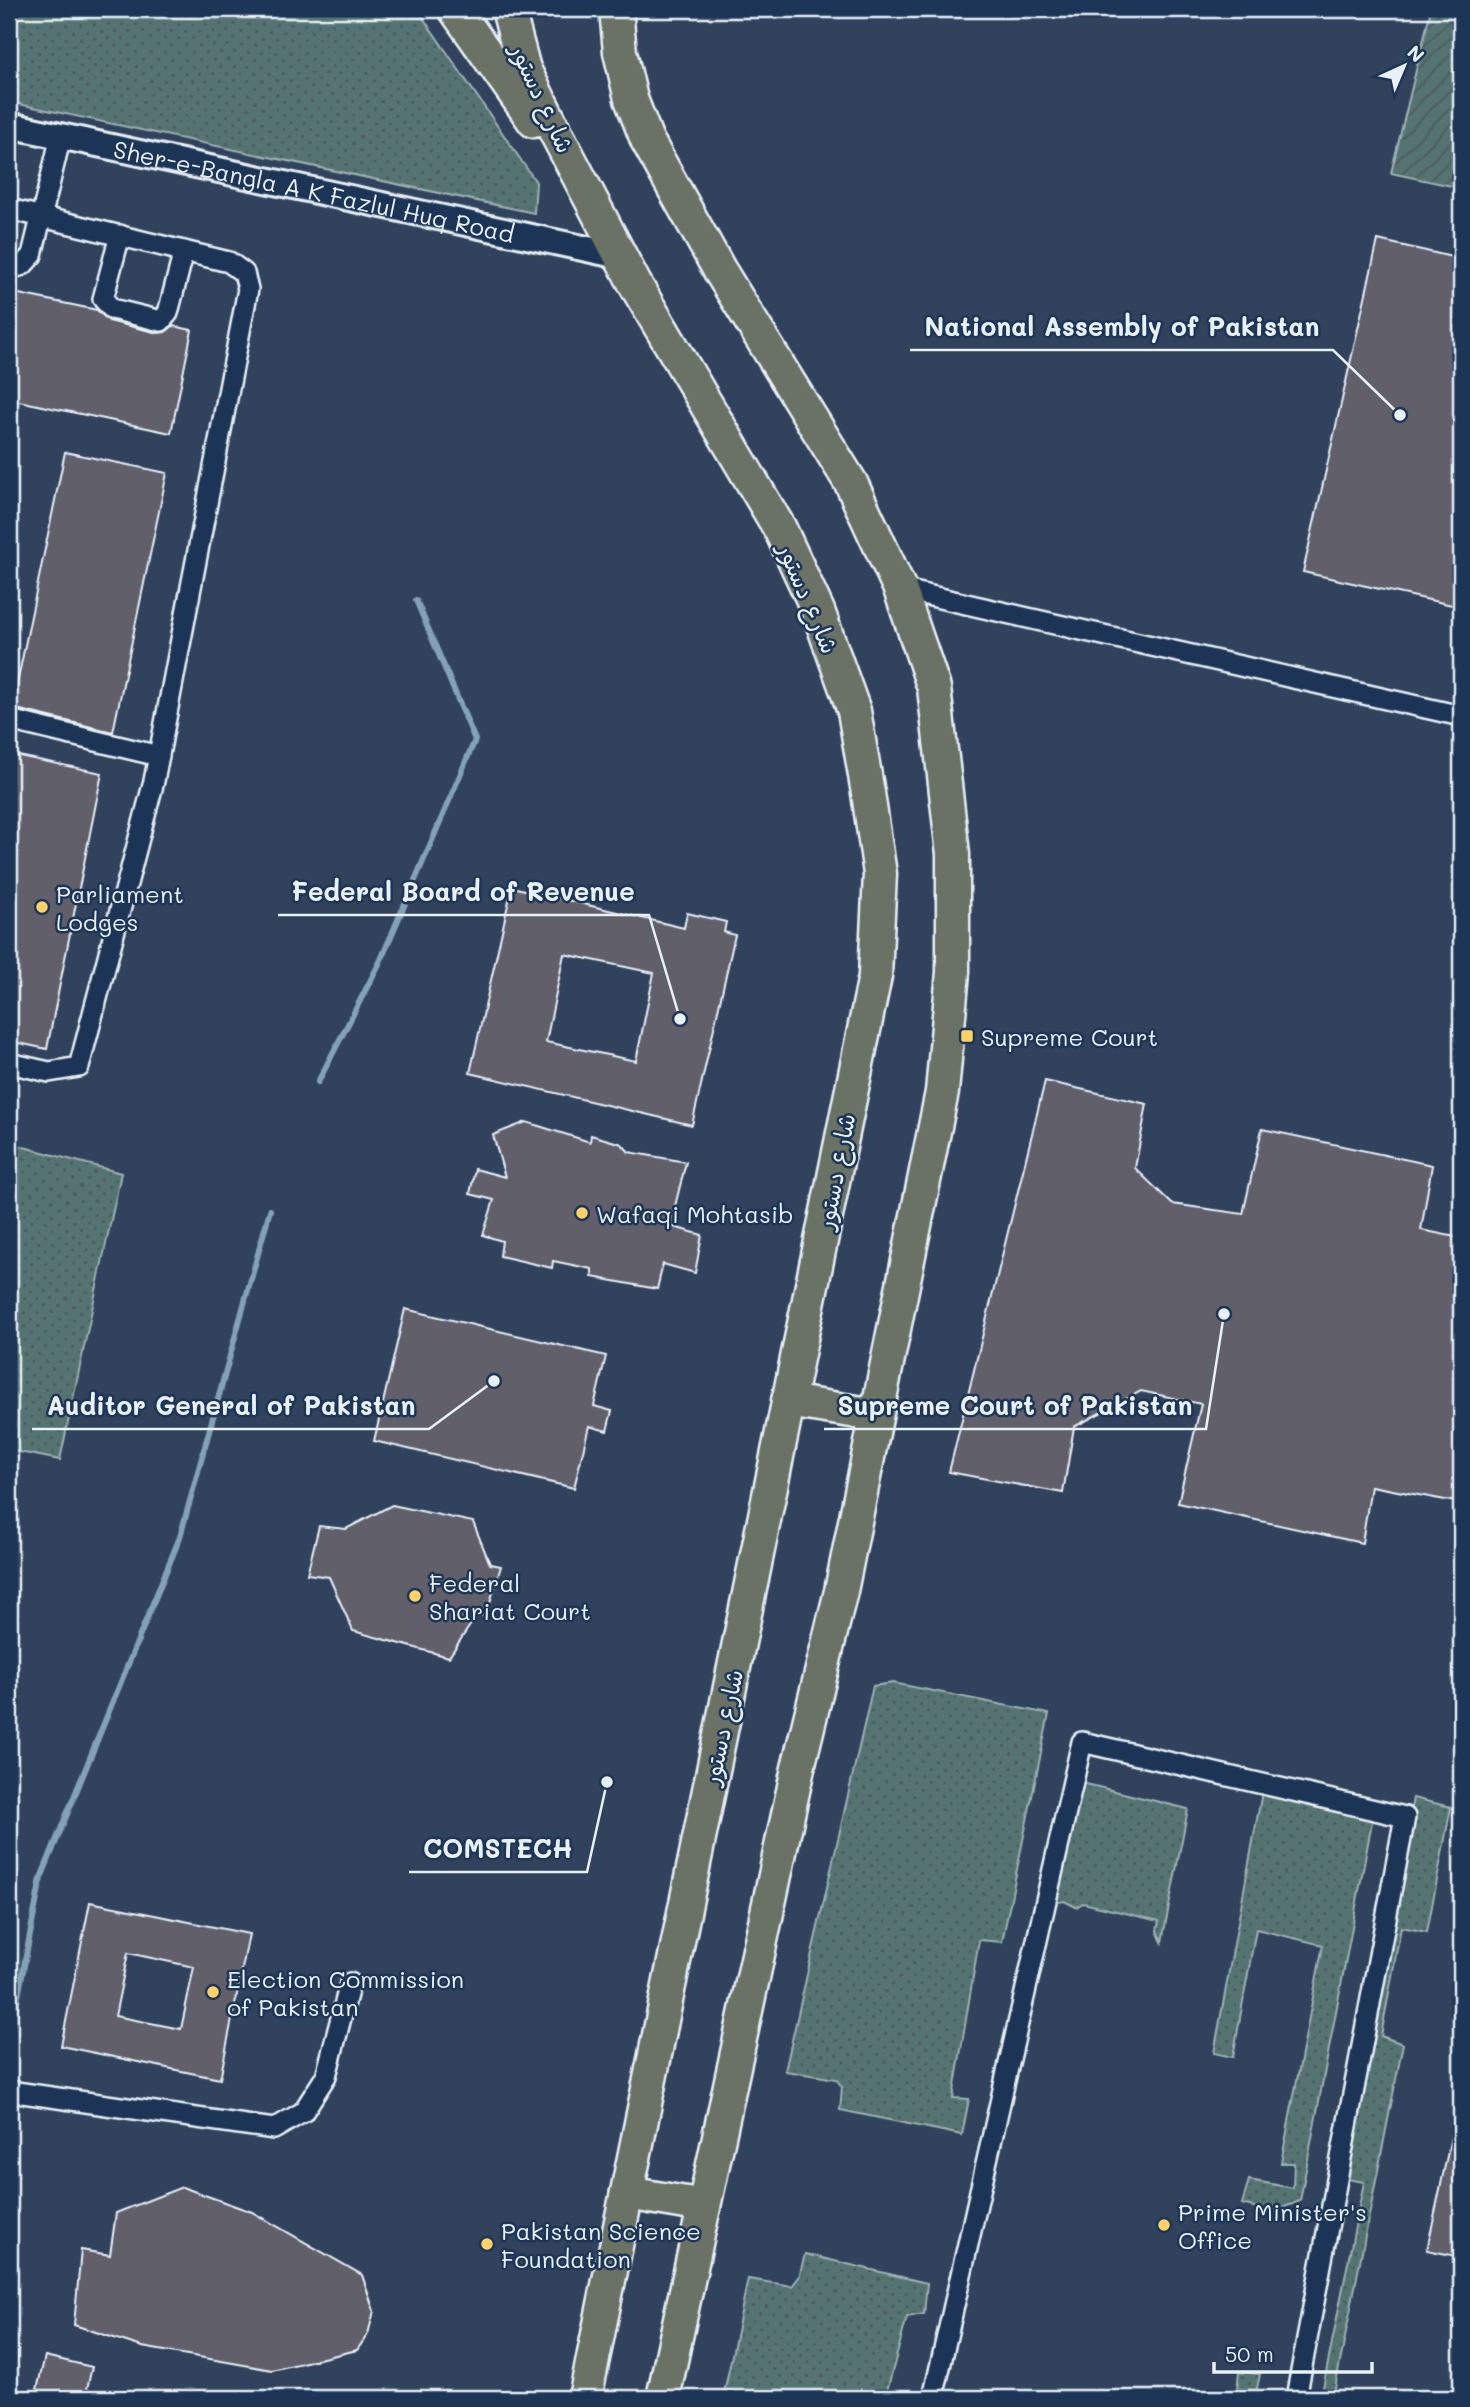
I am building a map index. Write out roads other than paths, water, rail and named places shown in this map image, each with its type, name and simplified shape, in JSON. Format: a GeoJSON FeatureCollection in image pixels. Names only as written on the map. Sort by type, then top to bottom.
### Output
{"type":"FeatureCollection","features":[{"type":"Feature","properties":{"kind":"main road"},"geometry":{"type":"LineString","coordinates":[[455,9],[535,123],[575,166]]}},
{"type":"Feature","properties":{"kind":"main road","name":"شارع دستور"},"geometry":{"type":"LineString","coordinates":[[508,9],[524,69],[620,256],[780,528],[818,611],[853,711],[878,860],[875,976],[585,2398]]}},
{"type":"Feature","properties":{"kind":"main road"},"geometry":{"type":"LineString","coordinates":[[616,9],[620,52],[631,99],[647,140],[720,271],[851,484],[900,590],[934,688],[953,854],[953,972],[942,1092],[841,1591],[798,1768],[663,2398]]}},
{"type":"Feature","properties":{"kind":"main road"},"geometry":{"type":"LineString","coordinates":[[788,1401],[876,1415]]}},
{"type":"Feature","properties":{"kind":"main road"},"geometry":{"type":"LineString","coordinates":[[627,2193],[704,2206]]}},
{"type":"Feature","properties":{"kind":"street","name":"Sher-e-Bangla A K Fazlul Huq Road"},"geometry":{"type":"LineString","coordinates":[[9,125],[620,256]]}},
{"type":"Feature","properties":{"kind":"street"},"geometry":{"type":"LineString","coordinates":[[9,269],[23,265],[32,254],[61,136]]}},
{"type":"Feature","properties":{"kind":"street"},"geometry":{"type":"LineString","coordinates":[[9,209],[229,262],[244,273],[248,289],[159,755],[79,1067],[49,1072],[9,1063]]}},
{"type":"Feature","properties":{"kind":"street"},"geometry":{"type":"LineString","coordinates":[[120,235],[103,299],[112,309],[161,321],[168,313],[184,251]]}},
{"type":"Feature","properties":{"kind":"street"},"geometry":{"type":"LineString","coordinates":[[900,590],[1461,716]]}},
{"type":"Feature","properties":{"kind":"street"},"geometry":{"type":"LineString","coordinates":[[9,720],[159,755]]}},
{"type":"Feature","properties":{"kind":"street"},"geometry":{"type":"LineString","coordinates":[[933,2398],[1083,1742],[1405,1817],[1296,2398]]}},
{"type":"Feature","properties":{"kind":"street"},"geometry":{"type":"LineString","coordinates":[[9,2091],[274,2129],[303,2112],[326,2076],[350,1983]]}},
{"type":"Feature","properties":{"kind":"waterway"},"geometry":{"type":"LineString","coordinates":[[318,1082],[380,962],[475,740],[416,600]]}},
{"type":"Feature","properties":{"kind":"waterway"},"geometry":{"type":"LineString","coordinates":[[9,2043],[41,1878],[180,1537],[270,1210]]}},
{"type":"Feature","properties":{"kind":"place","name":"National Assembly of Pakistan"},"geometry":{"type":"Point","coordinates":[1400,415]}},
{"type":"Feature","properties":{"kind":"place","name":"Parliament Lodges"},"geometry":{"type":"Point","coordinates":[42,907]}},
{"type":"Feature","properties":{"kind":"place","name":"Federal Board of Revenue"},"geometry":{"type":"Point","coordinates":[680,1019]}},
{"type":"Feature","properties":{"kind":"place","name":"Supreme Court"},"geometry":{"type":"Point","coordinates":[967,1036]}},
{"type":"Feature","properties":{"kind":"place","name":"Wafaqi Mohtasib"},"geometry":{"type":"Point","coordinates":[582,1213]}},
{"type":"Feature","properties":{"kind":"place","name":"Supreme Court of Pakistan"},"geometry":{"type":"Point","coordinates":[1224,1314]}},
{"type":"Feature","properties":{"kind":"place","name":"Auditor General of Pakistan"},"geometry":{"type":"Point","coordinates":[494,1381]}},
{"type":"Feature","properties":{"kind":"place","name":"Federal Shariat Court"},"geometry":{"type":"Point","coordinates":[415,1596]}},
{"type":"Feature","properties":{"kind":"place","name":"COMSTECH"},"geometry":{"type":"Point","coordinates":[607,1782]}},
{"type":"Feature","properties":{"kind":"place","name":"Election Commission of Pakistan"},"geometry":{"type":"Point","coordinates":[213,1992]}},
{"type":"Feature","properties":{"kind":"place","name":"Prime Minister's Office"},"geometry":{"type":"Point","coordinates":[1164,2225]}},
{"type":"Feature","properties":{"kind":"place","name":"Pakistan Science Foundation"},"geometry":{"type":"Point","coordinates":[487,2244]}}]}
